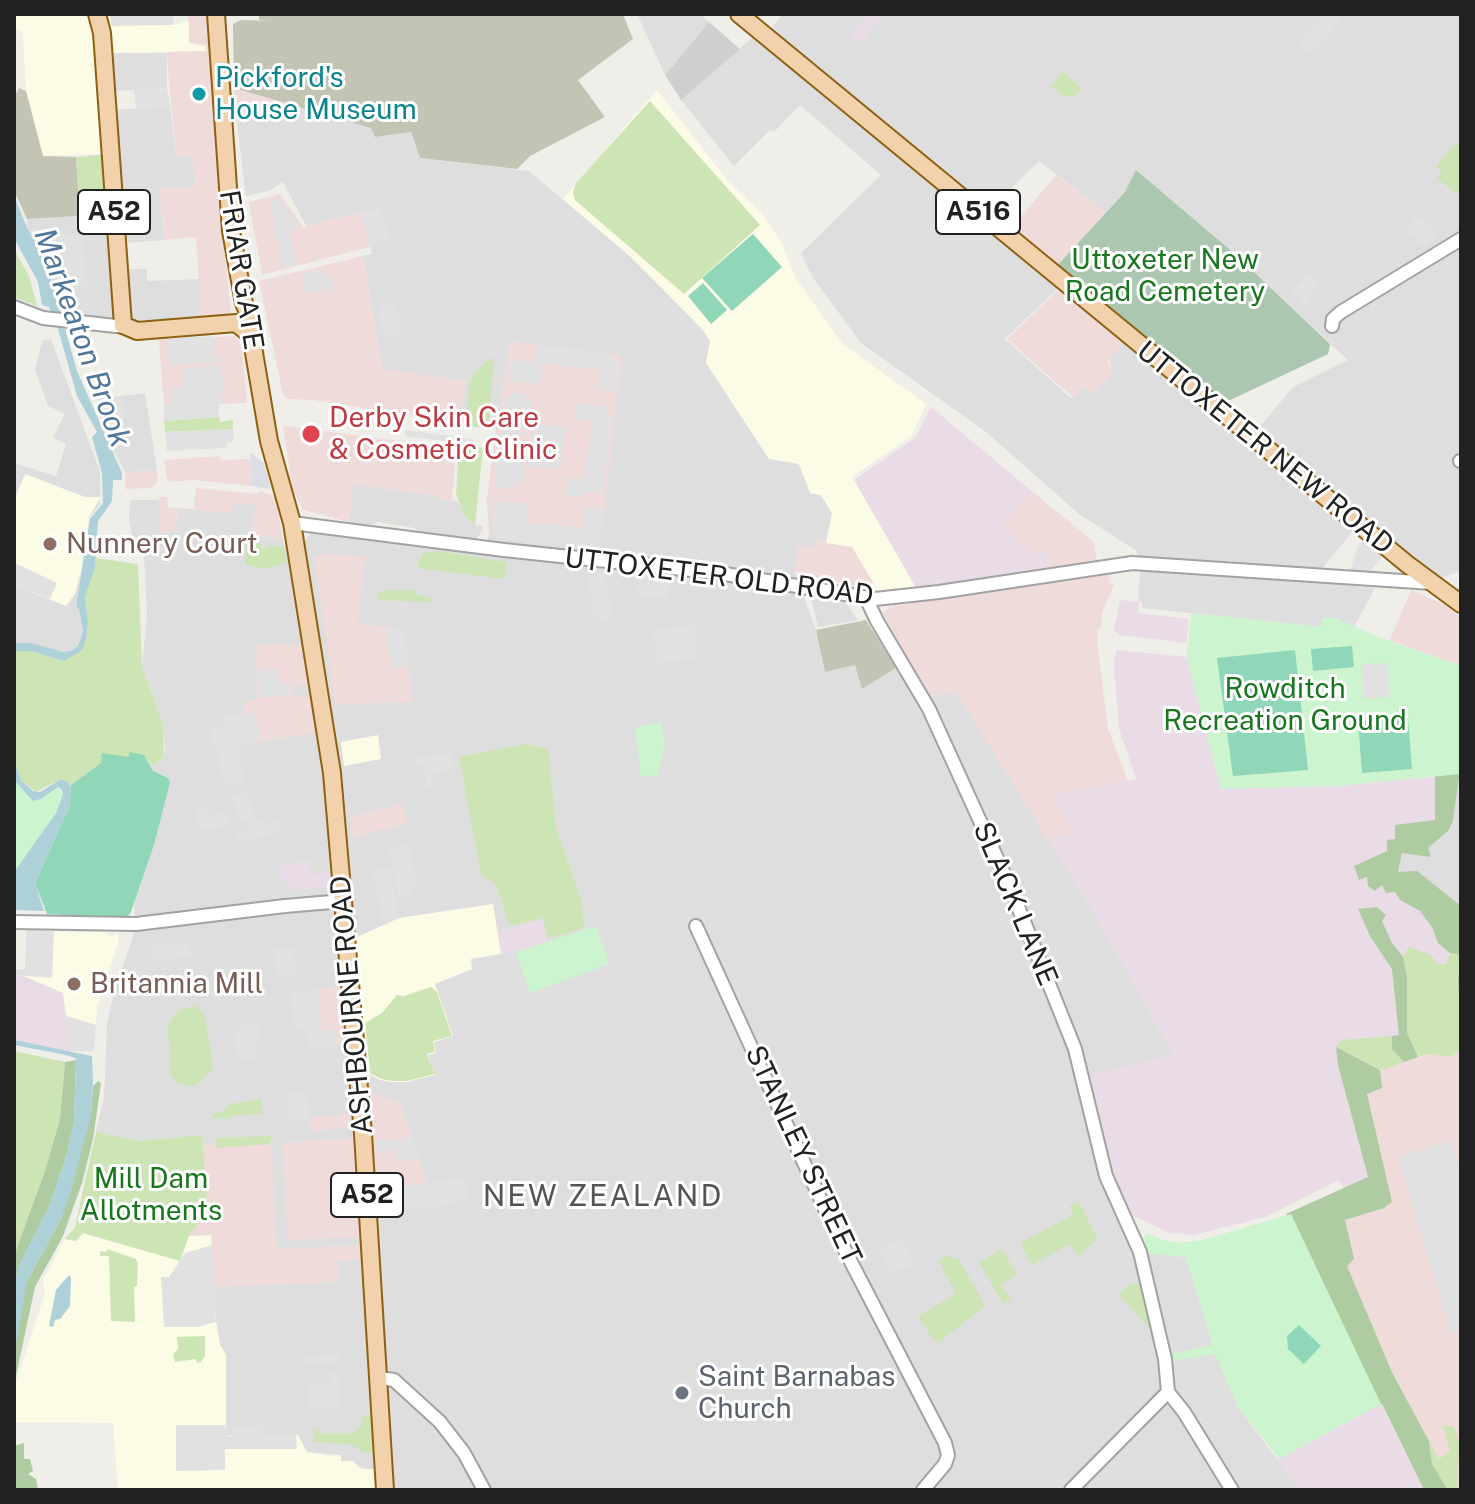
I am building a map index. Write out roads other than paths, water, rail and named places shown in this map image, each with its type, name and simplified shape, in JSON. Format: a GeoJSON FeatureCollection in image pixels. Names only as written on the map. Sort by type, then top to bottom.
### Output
{"type":"FeatureCollection","features":[{"type":"Feature","properties":{"kind":"main road","name":"FRIAR GATE"},"geometry":{"type":"LineString","coordinates":[[216,14],[229,215],[244,303],[251,320],[269,441],[292,523]]}},
{"type":"Feature","properties":{"kind":"main road","name":"UTTOXETER NEW ROAD"},"geometry":{"type":"LineString","coordinates":[[739,14],[1461,604]]}},
{"type":"Feature","properties":{"kind":"main road","name":"A52"},"geometry":{"type":"LineString","coordinates":[[100,17],[122,321],[125,327]]}},
{"type":"Feature","properties":{"kind":"main road"},"geometry":{"type":"LineString","coordinates":[[236,323],[244,303]]}},
{"type":"Feature","properties":{"kind":"main road"},"geometry":{"type":"LineString","coordinates":[[125,327],[137,331],[236,323],[251,335]]}},
{"type":"Feature","properties":{"kind":"main road","name":"ASHBOURNE ROAD"},"geometry":{"type":"LineString","coordinates":[[292,523],[332,773],[364,1144],[385,1490]]}},
{"type":"Feature","properties":{"kind":"street"},"geometry":{"type":"LineString","coordinates":[[1332,326],[1333,319],[1341,312],[1461,239]]}},
{"type":"Feature","properties":{"kind":"street"},"geometry":{"type":"LineString","coordinates":[[14,307],[35,317],[125,327]]}},
{"type":"Feature","properties":{"kind":"street","name":"UTTOXETER OLD ROAD"},"geometry":{"type":"LineString","coordinates":[[292,523],[719,573],[883,599],[1142,562],[1432,583]]}},
{"type":"Feature","properties":{"kind":"street","name":"SLACK LANE"},"geometry":{"type":"LineString","coordinates":[[866,598],[929,709],[1003,869],[1075,1049],[1106,1176],[1129,1224],[1145,1273],[1165,1359],[1168,1392]]}},
{"type":"Feature","properties":{"kind":"street"},"geometry":{"type":"LineString","coordinates":[[14,922],[136,924],[343,901]]}},
{"type":"Feature","properties":{"kind":"street","name":"STANLEY STREET"},"geometry":{"type":"LineString","coordinates":[[696,926],[836,1233],[939,1430],[948,1455],[942,1469],[923,1490]]}},
{"type":"Feature","properties":{"kind":"street"},"geometry":{"type":"LineString","coordinates":[[379,1378],[394,1380],[440,1422],[464,1453],[484,1490]]}},
{"type":"Feature","properties":{"kind":"street"},"geometry":{"type":"LineString","coordinates":[[1071,1490],[1168,1392],[1184,1412],[1232,1490]]}},
{"type":"Feature","properties":{"kind":"water"},"geometry":{"type":"Polygon","coordinates":[[[14,195],[27,228],[52,272],[51,280],[77,371],[122,473],[122,480],[113,480],[112,501],[98,521],[95,567],[85,597],[88,622],[86,640],[82,650],[64,661],[31,651],[14,651],[14,643],[31,643],[63,652],[78,646],[83,632],[76,606],[90,519],[103,503],[102,473],[92,437],[97,432],[77,396],[49,307],[42,305],[38,282],[14,238],[14,195]]]}},
{"type":"Feature","properties":{"kind":"water"},"geometry":{"type":"Polygon","coordinates":[[[14,760],[21,780],[33,791],[40,792],[61,779],[68,782],[72,789],[70,805],[35,883],[44,911],[14,910],[14,872],[56,813],[63,795],[58,787],[33,801],[14,780],[14,760]]]}},
{"type":"Feature","properties":{"kind":"water"},"geometry":{"type":"Polygon","coordinates":[[[14,1040],[92,1056],[93,1083],[91,1115],[71,1191],[61,1219],[27,1281],[14,1355],[14,1286],[19,1266],[50,1205],[67,1154],[74,1122],[76,1058],[14,1045],[14,1040]]]}},
{"type":"Feature","properties":{"kind":"water"},"geometry":{"type":"Polygon","coordinates":[[[69,1275],[70,1306],[60,1319],[55,1320],[53,1327],[49,1326],[56,1290],[69,1275]]]}},
{"type":"Feature","properties":{"kind":"place","name":"Pickford's House Museum"},"geometry":{"type":"Point","coordinates":[199,94]}},
{"type":"Feature","properties":{"kind":"place","name":"Derby Skin Care & Cosmetic Clinic"},"geometry":{"type":"Point","coordinates":[311,434]}},
{"type":"Feature","properties":{"kind":"place","name":"Nunnery Court"},"geometry":{"type":"Point","coordinates":[50,544]}},
{"type":"Feature","properties":{"kind":"place","name":"Britannia Mill"},"geometry":{"type":"Point","coordinates":[74,984]}},
{"type":"Feature","properties":{"kind":"place","name":"Saint Barnabas Church"},"geometry":{"type":"Point","coordinates":[682,1393]}},
{"type":"Feature","properties":{"kind":"district","name":"NEW ZEALAND"},"geometry":{"type":"Point","coordinates":[603,1197]}},
{"type":"Feature","properties":{"kind":"park label","name":"Uttoxeter New Road Cemetery"},"geometry":{"type":"Point","coordinates":[1165,276]}},
{"type":"Feature","properties":{"kind":"park label","name":"Rowditch Recreation Ground"},"geometry":{"type":"Point","coordinates":[1285,705]}},
{"type":"Feature","properties":{"kind":"park label","name":"Mill Dam Allotments"},"geometry":{"type":"Point","coordinates":[151,1195]}},
{"type":"Feature","properties":{"kind":"water label","name":"Markeaton Brook"},"geometry":{"type":"Point","coordinates":[82,338]}}]}
